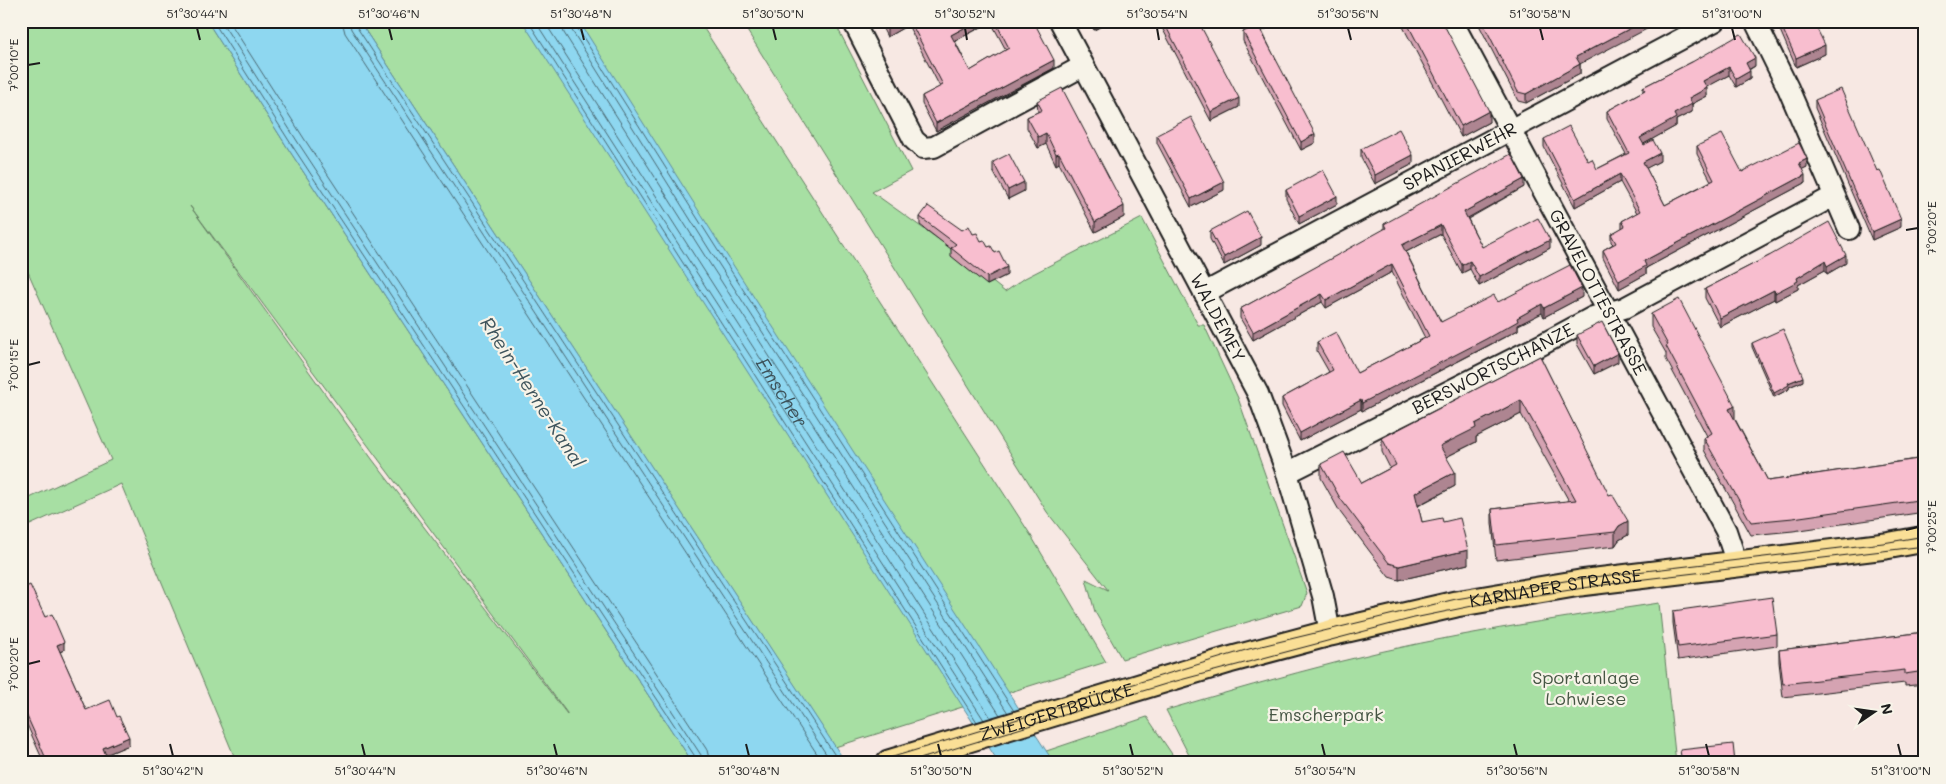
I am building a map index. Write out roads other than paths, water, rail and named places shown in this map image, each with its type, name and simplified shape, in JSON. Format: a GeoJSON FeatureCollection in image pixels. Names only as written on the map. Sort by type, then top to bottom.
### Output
{"type":"FeatureCollection","features":[{"type":"Feature","properties":{"kind":"main road","name":"KARNAPER STRASSE"},"geometry":{"type":"LineString","coordinates":[[1229,660],[1330,633],[1456,604],[1513,594],[1580,583],[1886,546],[1925,539]]}},
{"type":"Feature","properties":{"kind":"main road","name":"KARNAPER STRASSE"},"geometry":{"type":"LineString","coordinates":[[1886,546],[1925,546]]}},
{"type":"Feature","properties":{"kind":"main road","name":"ZWEIGERTBRÜCKE"},"geometry":{"type":"LineString","coordinates":[[889,763],[1229,660]]}},
{"type":"Feature","properties":{"kind":"street"},"geometry":{"type":"LineString","coordinates":[[853,21],[914,140],[922,148],[934,147],[1083,66]]}},
{"type":"Feature","properties":{"kind":"street","name":"WALDEMEY"},"geometry":{"type":"LineString","coordinates":[[1060,21],[1258,394],[1287,473],[1323,596],[1330,633]]}},
{"type":"Feature","properties":{"kind":"street","name":"GRAVELOTTESTRASSE"},"geometry":{"type":"LineString","coordinates":[[1452,21],[1726,532],[1737,564]]}},
{"type":"Feature","properties":{"kind":"street","name":"SPANIERWEHR"},"geometry":{"type":"LineString","coordinates":[[1204,293],[1715,21]]}},
{"type":"Feature","properties":{"kind":"street"},"geometry":{"type":"LineString","coordinates":[[1755,21],[1788,88],[1849,229]]}},
{"type":"Feature","properties":{"kind":"street","name":"BERSWORTSCHANZE"},"geometry":{"type":"LineString","coordinates":[[1287,473],[1593,317],[1624,308],[1834,196]]}},
{"type":"Feature","properties":{"kind":"water","name":"Rhein-Herne-Kanal"},"geometry":{"type":"Polygon","coordinates":[[[207,21],[359,21],[846,763],[693,763],[289,150],[207,21]]]}},
{"type":"Feature","properties":{"kind":"water","name":"Emscher"},"geometry":{"type":"Polygon","coordinates":[[[522,21],[579,21],[719,243],[1054,763],[999,763],[522,21]]]}},
{"type":"Feature","properties":{"kind":"tram line"},"geometry":{"type":"LineString","coordinates":[[873,763],[1249,649],[1456,599],[1577,579],[1883,543],[1925,536]]}},
{"type":"Feature","properties":{"kind":"tram line"},"geometry":{"type":"LineString","coordinates":[[907,763],[1169,683],[1414,618],[1492,602],[1636,580],[1925,546]]}},
{"type":"Feature","properties":{"kind":"park label","name":"Sportanlage Lohwiese"},"geometry":{"type":"Point","coordinates":[1586,688]}},
{"type":"Feature","properties":{"kind":"park label","name":"Emscherpark"},"geometry":{"type":"Point","coordinates":[1326,715]}}]}
